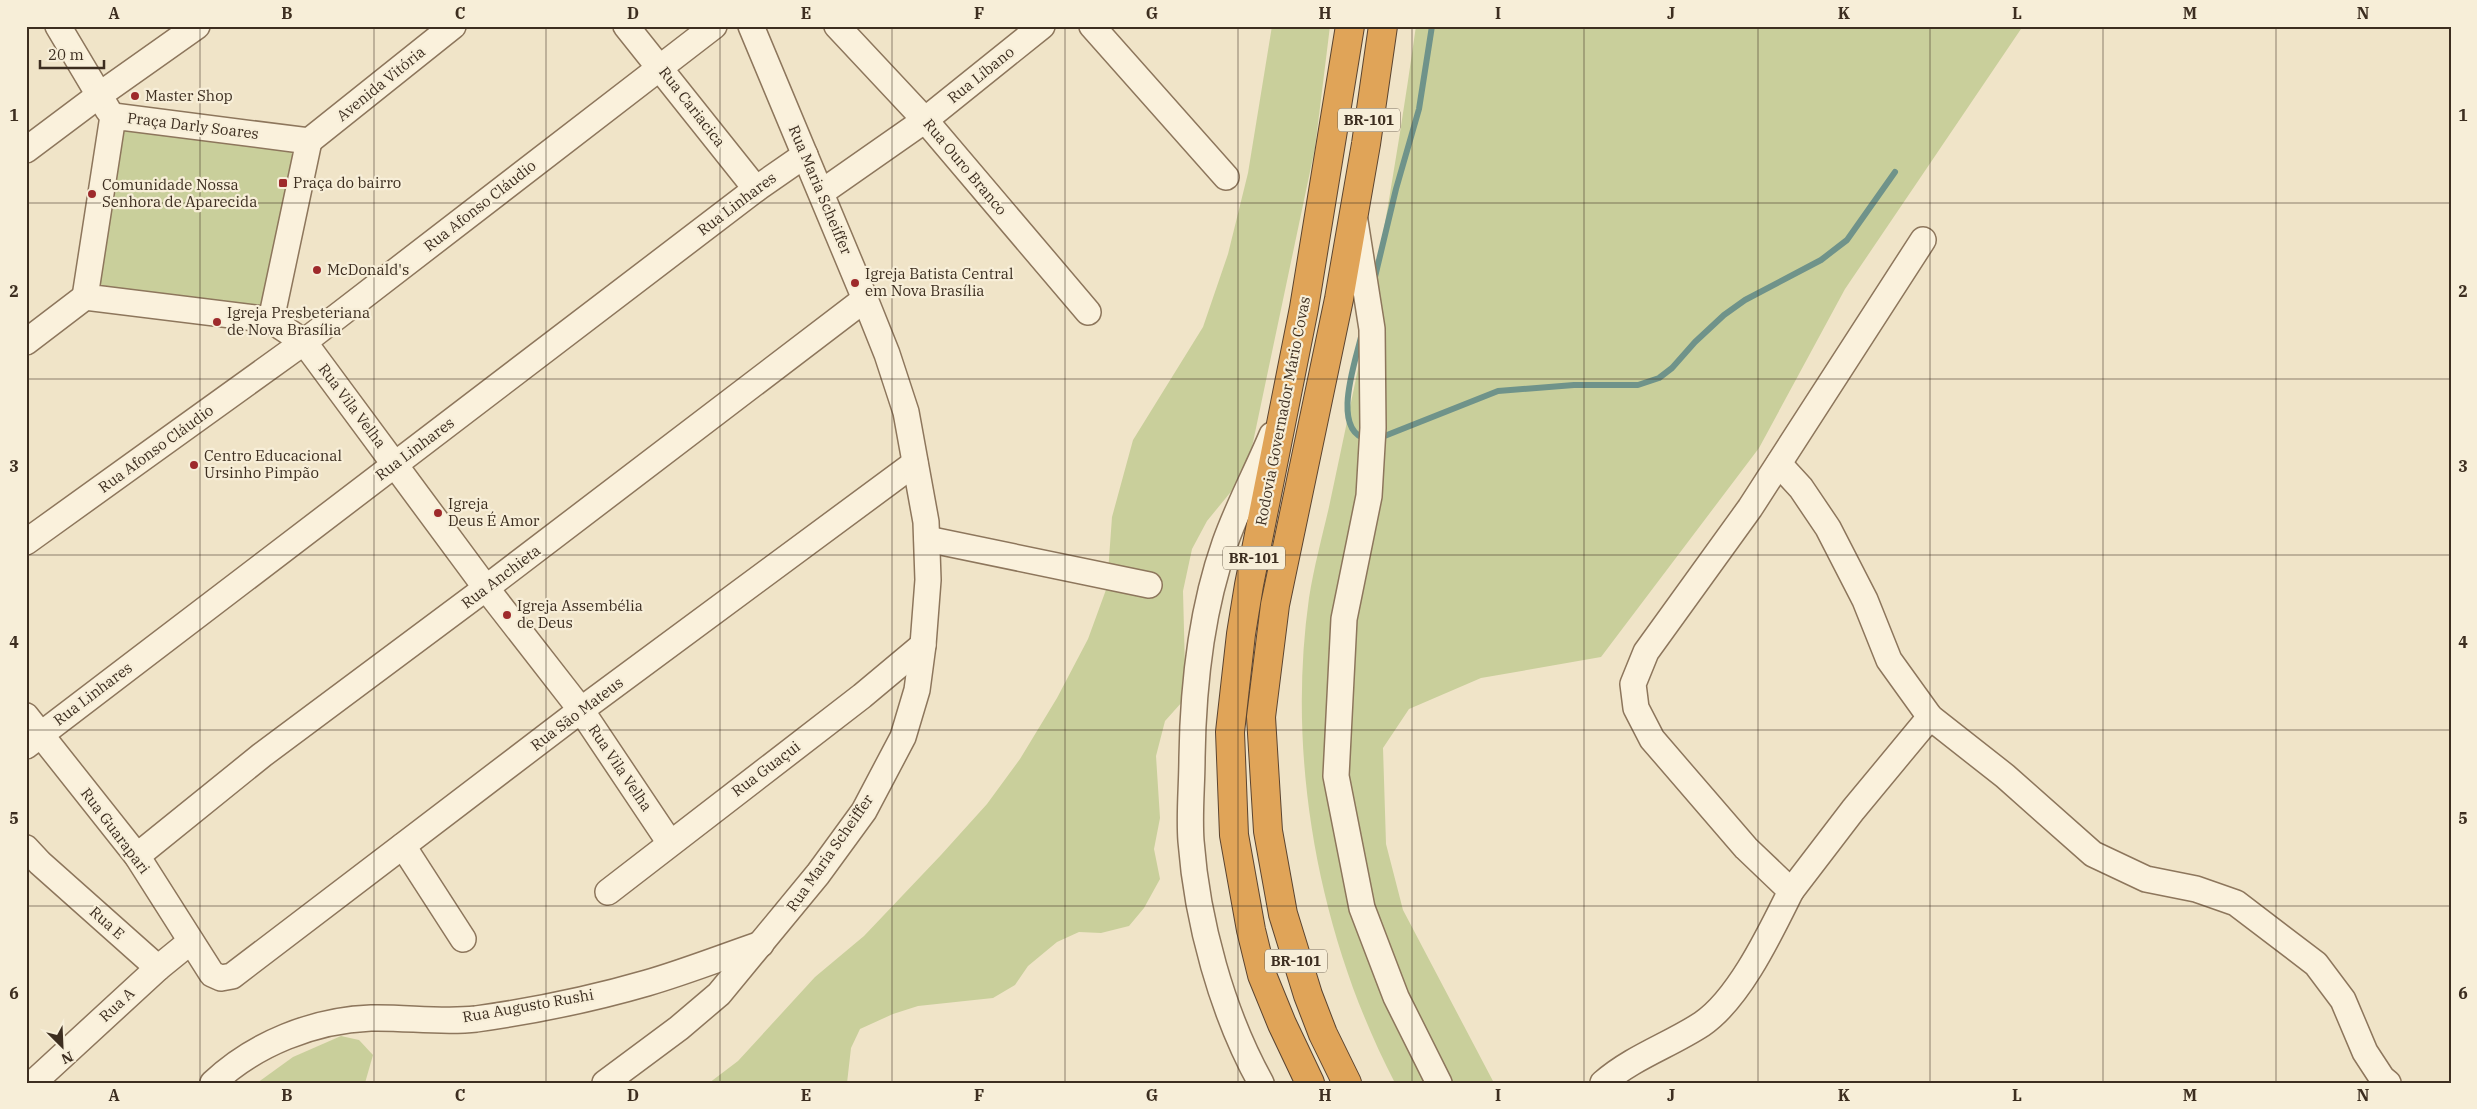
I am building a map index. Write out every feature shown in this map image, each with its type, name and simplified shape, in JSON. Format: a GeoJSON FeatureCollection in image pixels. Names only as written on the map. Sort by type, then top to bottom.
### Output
{"type":"FeatureCollection","features":[{"type":"Feature","properties":{"kind":"highway","name":"Rodovia Governador Mário Covas"},"geometry":{"type":"LineString","coordinates":[[1310,1083],[1282,1024],[1262,975],[1241,882],[1234,835],[1230,732],[1241,634],[1304,308],[1350,26]]}},
{"type":"Feature","properties":{"kind":"highway","name":"Rodovia Governador Mário Covas"},"geometry":{"type":"LineString","coordinates":[[1347,1083],[1323,1034],[1308,995],[1283,914],[1268,831],[1261,717],[1275,605],[1340,299],[1383,26]]}},
{"type":"Feature","properties":{"kind":"street"},"geometry":{"type":"LineString","coordinates":[[58,26],[98,96],[113,116]]}},
{"type":"Feature","properties":{"kind":"street"},"geometry":{"type":"LineString","coordinates":[[26,150],[197,26]]}},
{"type":"Feature","properties":{"kind":"street","name":"Avenida Vitória"},"geometry":{"type":"LineString","coordinates":[[309,141],[453,26]]}},
{"type":"Feature","properties":{"kind":"street","name":"Rua Cariacica"},"geometry":{"type":"LineString","coordinates":[[626,26],[756,189]]}},
{"type":"Feature","properties":{"kind":"street","name":"Rua Afonso Cláudio"},"geometry":{"type":"LineString","coordinates":[[26,542],[304,342],[714,26]]}},
{"type":"Feature","properties":{"kind":"street","name":"Rua Maria Scheiffer"},"geometry":{"type":"LineString","coordinates":[[610,1079],[679,1028],[719,994],[763,944],[864,811],[903,737],[917,690],[924,645],[928,580],[926,522],[906,412],[887,354],[865,299],[822,192],[751,26]]}},
{"type":"Feature","properties":{"kind":"street","name":"Rua Ouro Branco"},"geometry":{"type":"LineString","coordinates":[[837,26],[925,120],[1088,312]]}},
{"type":"Feature","properties":{"kind":"street","name":"Rua Líbano"},"geometry":{"type":"LineString","coordinates":[[822,192],[925,120],[1042,26]]}},
{"type":"Feature","properties":{"kind":"street"},"geometry":{"type":"LineString","coordinates":[[1092,26],[1226,177]]}},
{"type":"Feature","properties":{"kind":"street","name":"Praça Darly Soares"},"geometry":{"type":"LineString","coordinates":[[85,297],[113,116],[309,141]]}},
{"type":"Feature","properties":{"kind":"street"},"geometry":{"type":"LineString","coordinates":[[26,342],[85,297],[271,320],[309,141]]}},
{"type":"Feature","properties":{"kind":"street","name":"Rua Linhares"},"geometry":{"type":"LineString","coordinates":[[31,732],[395,464],[756,189],[806,155]]}},
{"type":"Feature","properties":{"kind":"street","name":"Rodovia Governador Mário Covas"},"geometry":{"type":"LineString","coordinates":[[1354,213],[1372,329],[1373,428],[1369,496],[1344,619],[1336,776],[1362,908],[1396,997],[1440,1083]]}},
{"type":"Feature","properties":{"kind":"street"},"geometry":{"type":"LineString","coordinates":[[1792,891],[1746,848],[1652,739],[1636,708],[1633,684],[1646,652],[1750,508],[1923,240]]}},
{"type":"Feature","properties":{"kind":"street","name":"Rua Anchieta"},"geometry":{"type":"LineString","coordinates":[[137,856],[262,755],[486,588],[865,299]]}},
{"type":"Feature","properties":{"kind":"street","name":"Rua Vila Velha"},"geometry":{"type":"LineString","coordinates":[[271,320],[304,342],[486,588],[581,710],[670,843]]}},
{"type":"Feature","properties":{"kind":"street"},"geometry":{"type":"LineString","coordinates":[[1261,1083],[1253,1068],[1219,982],[1206,934],[1191,840],[1193,742],[1200,648],[1215,577],[1225,542],[1284,408]]}},
{"type":"Feature","properties":{"kind":"street","name":"Rua São Mateus"},"geometry":{"type":"LineString","coordinates":[[243,969],[581,710],[915,463]]}},
{"type":"Feature","properties":{"kind":"street"},"geometry":{"type":"LineString","coordinates":[[1779,464],[1801,488],[1828,528],[1865,600],[1889,660],[1930,717],[2005,776],[2094,854],[2146,879],[2196,889],[2236,903],[2316,964],[2343,1000],[2365,1052],[2382,1078],[2388,1083]]}},
{"type":"Feature","properties":{"kind":"street"},"geometry":{"type":"LineString","coordinates":[[927,539],[1149,585]]}},
{"type":"Feature","properties":{"kind":"street","name":"Rua Guaçui"},"geometry":{"type":"LineString","coordinates":[[608,892],[862,696],[924,645]]}},
{"type":"Feature","properties":{"kind":"street"},"geometry":{"type":"LineString","coordinates":[[1603,1083],[1642,1056],[1704,1023],[1726,1002],[1754,961],[1792,891],[1853,810],[1930,717]]}},
{"type":"Feature","properties":{"kind":"street","name":"Rua Guarapari"},"geometry":{"type":"LineString","coordinates":[[31,732],[137,856],[212,974],[221,978],[232,976],[243,969]]}},
{"type":"Feature","properties":{"kind":"street"},"geometry":{"type":"LineString","coordinates":[[403,846],[463,939]]}},
{"type":"Feature","properties":{"kind":"street","name":"Rua E"},"geometry":{"type":"LineString","coordinates":[[31,862],[158,968]]}},
{"type":"Feature","properties":{"kind":"street"},"geometry":{"type":"LineString","coordinates":[[158,968],[190,942]]}},
{"type":"Feature","properties":{"kind":"street","name":"Rua Augusto Rushi"},"geometry":{"type":"LineString","coordinates":[[212,1083],[222,1074],[257,1051],[294,1034],[334,1022],[370,1018],[474,1019],[582,999],[647,983],[763,944]]}},
{"type":"Feature","properties":{"kind":"street","name":"Rua A"},"geometry":{"type":"LineString","coordinates":[[33,1083],[158,968]]}},
{"type":"Feature","properties":{"kind":"green space"},"geometry":{"type":"Polygon","coordinates":[[[1272,26],[1330,26],[1315,148],[1252,447],[1234,488],[1207,521],[1192,549],[1183,591],[1185,669],[1182,702],[1165,721],[1156,756],[1160,818],[1154,849],[1160,879],[1144,908],[1129,926],[1101,933],[1079,932],[1057,942],[1028,966],[1015,985],[993,998],[918,1006],[893,1014],[860,1029],[851,1048],[847,1083],[709,1083],[738,1061],[815,977],[864,936],[941,855],[987,804],[1020,759],[1057,698],[1088,639],[1107,587],[1112,517],[1133,440],[1203,327],[1228,254],[1248,173],[1272,26]]]}},
{"type":"Feature","properties":{"kind":"green space"},"geometry":{"type":"Polygon","coordinates":[[[1416,26],[2023,26],[1845,289],[1759,448],[1601,657],[1481,678],[1409,709],[1383,748],[1386,844],[1403,910],[1494,1083],[1395,1083],[1369,1027],[1346,968],[1328,908],[1315,846],[1306,784],[1302,722],[1303,659],[1309,598],[1367,322],[1390,195],[1416,26]]]}},
{"type":"Feature","properties":{"kind":"green space"},"geometry":{"type":"Polygon","coordinates":[[[124,130],[294,152],[261,306],[100,286],[124,130]]]}},
{"type":"Feature","properties":{"kind":"green space"},"geometry":{"type":"Polygon","coordinates":[[[341,1036],[359,1040],[373,1055],[365,1083],[257,1083],[293,1057],[341,1036]]]}},
{"type":"Feature","properties":{"kind":"waterway"},"geometry":{"type":"LineString","coordinates":[[1374,281],[1396,189],[1419,109],[1432,26]]}},
{"type":"Feature","properties":{"kind":"waterway"},"geometry":{"type":"LineString","coordinates":[[1377,439],[1498,391],[1574,385],[1638,385],[1659,378],[1672,368],[1695,342],[1724,315],[1745,300],[1821,260],[1847,240],[1895,172]]}},
{"type":"Feature","properties":{"kind":"waterway"},"geometry":{"type":"LineString","coordinates":[[1361,337],[1351,377],[1348,409],[1350,423],[1356,433],[1367,439]]}},
{"type":"Feature","properties":{"kind":"place","name":"Master Shop"},"geometry":{"type":"Point","coordinates":[135,96]}},
{"type":"Feature","properties":{"kind":"place","name":"Praça do bairro"},"geometry":{"type":"Point","coordinates":[283,183]}},
{"type":"Feature","properties":{"kind":"place","name":"Comunidade Nossa Senhora de Aparecida"},"geometry":{"type":"Point","coordinates":[92,194]}},
{"type":"Feature","properties":{"kind":"place","name":"McDonald's"},"geometry":{"type":"Point","coordinates":[317,270]}},
{"type":"Feature","properties":{"kind":"place","name":"Igreja Batista Central em Nova Brasília"},"geometry":{"type":"Point","coordinates":[855,283]}},
{"type":"Feature","properties":{"kind":"place","name":"Igreja Presbeteriana de Nova Brasília"},"geometry":{"type":"Point","coordinates":[217,322]}},
{"type":"Feature","properties":{"kind":"place","name":"Centro Educacional Ursinho Pimpão"},"geometry":{"type":"Point","coordinates":[194,465]}},
{"type":"Feature","properties":{"kind":"place","name":"Igreja Deus É Amor"},"geometry":{"type":"Point","coordinates":[438,513]}},
{"type":"Feature","properties":{"kind":"place","name":"Igreja Assembélia de Deus"},"geometry":{"type":"Point","coordinates":[507,615]}}]}
